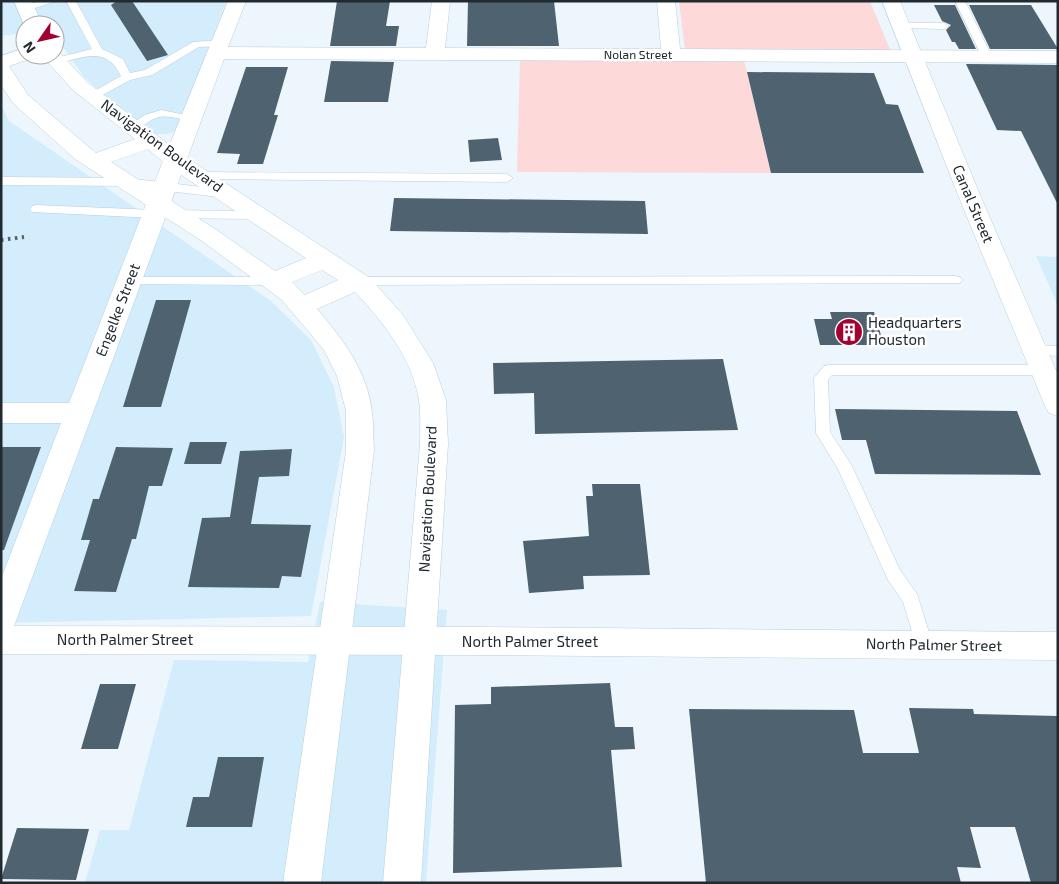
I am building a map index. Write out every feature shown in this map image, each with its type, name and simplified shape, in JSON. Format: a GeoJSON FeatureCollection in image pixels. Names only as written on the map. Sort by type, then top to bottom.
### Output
{"type":"FeatureCollection","features":[{"type":"Feature","properties":{"kind":"street","name":"Engelke Street"},"geometry":{"type":"LineString","coordinates":[[1,620],[129,281],[164,205],[176,160],[237,1]]}},
{"type":"Feature","properties":{"kind":"street"},"geometry":{"type":"LineString","coordinates":[[435,54],[441,1]]}},
{"type":"Feature","properties":{"kind":"street"},"geometry":{"type":"LineString","coordinates":[[666,1],[671,55]]}},
{"type":"Feature","properties":{"kind":"street","name":"Canal Street"},"geometry":{"type":"LineString","coordinates":[[891,1],[968,195],[1058,406]]}},
{"type":"Feature","properties":{"kind":"street"},"geometry":{"type":"LineString","coordinates":[[1,44],[15,41]]}},
{"type":"Feature","properties":{"kind":"street","name":"Nolan Street"},"geometry":{"type":"LineString","coordinates":[[219,48],[435,54],[1058,57]]}},
{"type":"Feature","properties":{"kind":"street"},"geometry":{"type":"LineString","coordinates":[[1,62],[15,57]]}},
{"type":"Feature","properties":{"kind":"street","name":"Navigation Boulevard"},"geometry":{"type":"LineString","coordinates":[[61,65],[93,96],[176,160],[358,281],[376,299],[417,354],[432,395],[434,444],[402,883]]}},
{"type":"Feature","properties":{"kind":"street"},"geometry":{"type":"LineString","coordinates":[[1,69],[20,100],[83,154],[164,205],[291,294],[334,345],[350,376],[359,411],[360,451],[302,883]]}},
{"type":"Feature","properties":{"kind":"street"},"geometry":{"type":"LineString","coordinates":[[94,161],[142,134]]}},
{"type":"Feature","properties":{"kind":"street"},"geometry":{"type":"LineString","coordinates":[[273,281],[326,259]]}},
{"type":"Feature","properties":{"kind":"street"},"geometry":{"type":"LineString","coordinates":[[302,306],[358,281]]}},
{"type":"Feature","properties":{"kind":"street"},"geometry":{"type":"LineString","coordinates":[[1,413],[79,413]]}},
{"type":"Feature","properties":{"kind":"street","name":"North Palmer Street"},"geometry":{"type":"LineString","coordinates":[[1,640],[1058,646]]}},
{"type":"Feature","properties":{"kind":"lane"},"geometry":{"type":"LineString","coordinates":[[25,5],[51,1]]}},
{"type":"Feature","properties":{"kind":"lane"},"geometry":{"type":"LineString","coordinates":[[71,1],[98,51]]}},
{"type":"Feature","properties":{"kind":"lane"},"geometry":{"type":"LineString","coordinates":[[960,1],[987,57]]}},
{"type":"Feature","properties":{"kind":"lane"},"geometry":{"type":"LineString","coordinates":[[902,26],[944,26]]}},
{"type":"Feature","properties":{"kind":"lane"},"geometry":{"type":"LineString","coordinates":[[959,26],[972,26]]}},
{"type":"Feature","properties":{"kind":"lane"},"geometry":{"type":"LineString","coordinates":[[93,96],[127,77],[148,73],[197,44],[219,48]]}},
{"type":"Feature","properties":{"kind":"lane"},"geometry":{"type":"LineString","coordinates":[[65,56],[98,51],[119,61],[127,77]]}},
{"type":"Feature","properties":{"kind":"lane"},"geometry":{"type":"LineString","coordinates":[[142,134],[150,115],[164,112],[192,119]]}},
{"type":"Feature","properties":{"kind":"lane"},"geometry":{"type":"LineString","coordinates":[[198,176],[507,178]]}},
{"type":"Feature","properties":{"kind":"lane"},"geometry":{"type":"LineString","coordinates":[[1,181],[126,182]]}},
{"type":"Feature","properties":{"kind":"lane"},"geometry":{"type":"LineString","coordinates":[[36,209],[164,205],[228,195]]}},
{"type":"Feature","properties":{"kind":"lane"},"geometry":{"type":"LineString","coordinates":[[164,205],[258,214]]}},
{"type":"Feature","properties":{"kind":"lane"},"geometry":{"type":"LineString","coordinates":[[358,281],[955,280]]}},
{"type":"Feature","properties":{"kind":"lane"},"geometry":{"type":"LineString","coordinates":[[129,281],[273,281]]}},
{"type":"Feature","properties":{"kind":"lane"},"geometry":{"type":"LineString","coordinates":[[1034,350],[1058,350]]}},
{"type":"Feature","properties":{"kind":"lane"},"geometry":{"type":"LineString","coordinates":[[924,645],[911,599],[894,574],[844,466],[823,433],[821,378],[829,370],[1043,370]]}},
{"type":"Feature","properties":{"kind":"shaded area"},"geometry":{"type":"Polygon","coordinates":[[[1,1],[226,1],[176,131],[168,134],[154,134],[118,108],[84,77],[65,49],[65,15],[15,15],[15,34],[1,36],[1,1]]]}},
{"type":"Feature","properties":{"kind":"shaded area"},"geometry":{"type":"Polygon","coordinates":[[[679,1],[870,1],[891,52],[685,51],[679,1]]]}},
{"type":"Feature","properties":{"kind":"shaded area"},"geometry":{"type":"Polygon","coordinates":[[[520,59],[744,60],[771,173],[517,172],[520,59]]]}},
{"type":"Feature","properties":{"kind":"shaded area"},"geometry":{"type":"Polygon","coordinates":[[[1,104],[9,121],[271,301],[311,340],[334,387],[344,437],[311,616],[1,623],[1,104]]]}},
{"type":"Feature","properties":{"kind":"shaded area"},"geometry":{"type":"Polygon","coordinates":[[[1036,256],[1058,257],[1058,306],[1036,256]]]}},
{"type":"Feature","properties":{"kind":"shaded area"},"geometry":{"type":"Polygon","coordinates":[[[320,602],[447,610],[426,883],[85,883],[100,830],[129,830],[174,660],[308,662],[320,602]]]}},
{"type":"Feature","properties":{"kind":"building"},"geometry":{"type":"Polygon","coordinates":[[[117,1],[132,1],[168,55],[147,61],[111,5],[117,1]]]}},
{"type":"Feature","properties":{"kind":"building"},"geometry":{"type":"Polygon","coordinates":[[[337,1],[390,1],[386,26],[399,26],[396,46],[330,46],[337,1]]]}},
{"type":"Feature","properties":{"kind":"building"},"geometry":{"type":"Polygon","coordinates":[[[468,1],[554,1],[559,46],[467,46],[468,1]]]}},
{"type":"Feature","properties":{"kind":"building"},"geometry":{"type":"Polygon","coordinates":[[[934,5],[955,5],[976,49],[959,49],[955,42],[952,42],[946,30],[951,25],[942,21],[934,5]]]}},
{"type":"Feature","properties":{"kind":"building"},"geometry":{"type":"Polygon","coordinates":[[[969,5],[1031,5],[1058,49],[990,49],[969,5]]]}},
{"type":"Feature","properties":{"kind":"building"},"geometry":{"type":"Polygon","coordinates":[[[331,61],[394,62],[388,102],[324,102],[331,61]]]}},
{"type":"Feature","properties":{"kind":"building"},"geometry":{"type":"Polygon","coordinates":[[[966,64],[1058,65],[1058,205],[1021,131],[997,130],[966,64]]]}},
{"type":"Feature","properties":{"kind":"building"},"geometry":{"type":"Polygon","coordinates":[[[246,67],[288,67],[274,115],[278,115],[263,164],[237,164],[240,154],[217,153],[246,67]]]}},
{"type":"Feature","properties":{"kind":"building"},"geometry":{"type":"Polygon","coordinates":[[[747,72],[874,73],[886,104],[898,105],[924,173],[771,173],[747,72]]]}},
{"type":"Feature","properties":{"kind":"building"},"geometry":{"type":"Polygon","coordinates":[[[498,138],[502,160],[470,162],[468,140],[498,138]]]}},
{"type":"Feature","properties":{"kind":"building"},"geometry":{"type":"Polygon","coordinates":[[[394,198],[645,201],[648,234],[390,231],[394,198]]]}},
{"type":"Feature","properties":{"kind":"building"},"geometry":{"type":"Polygon","coordinates":[[[156,300],[191,300],[161,407],[123,407],[156,300]]]}},
{"type":"Feature","properties":{"kind":"building","name":"Headquarters Houston"},"geometry":{"type":"Polygon","coordinates":[[[830,312],[874,312],[884,345],[820,345],[814,319],[832,319],[830,312]]]}},
{"type":"Feature","properties":{"kind":"building"},"geometry":{"type":"Polygon","coordinates":[[[723,359],[738,430],[535,434],[534,393],[494,394],[493,363],[723,359]]]}},
{"type":"Feature","properties":{"kind":"building"},"geometry":{"type":"Polygon","coordinates":[[[835,409],[1017,411],[1041,475],[875,474],[866,440],[842,440],[835,409]]]}},
{"type":"Feature","properties":{"kind":"building"},"geometry":{"type":"Polygon","coordinates":[[[190,442],[227,442],[221,464],[184,464],[190,442]]]}},
{"type":"Feature","properties":{"kind":"building"},"geometry":{"type":"Polygon","coordinates":[[[1,447],[41,447],[4,550],[1,550],[1,447]]]}},
{"type":"Feature","properties":{"kind":"building"},"geometry":{"type":"Polygon","coordinates":[[[116,447],[173,448],[162,486],[149,486],[136,539],[132,539],[116,592],[74,591],[90,540],[81,540],[93,499],[99,499],[116,447]]]}},
{"type":"Feature","properties":{"kind":"building"},"geometry":{"type":"Polygon","coordinates":[[[292,449],[289,476],[259,477],[251,524],[311,525],[301,577],[282,576],[279,588],[188,587],[202,518],[230,517],[240,451],[292,449]]]}},
{"type":"Feature","properties":{"kind":"building"},"geometry":{"type":"Polygon","coordinates":[[[592,484],[640,484],[650,575],[583,576],[584,589],[529,593],[523,541],[589,536],[586,496],[593,496],[592,484]]]}},
{"type":"Feature","properties":{"kind":"building"},"geometry":{"type":"Polygon","coordinates":[[[610,683],[615,727],[633,727],[635,749],[611,750],[622,867],[453,873],[455,705],[491,704],[491,687],[610,683]]]}},
{"type":"Feature","properties":{"kind":"building"},"geometry":{"type":"Polygon","coordinates":[[[100,684],[136,684],[118,749],[81,749],[100,684]]]}},
{"type":"Feature","properties":{"kind":"building"},"geometry":{"type":"Polygon","coordinates":[[[909,708],[973,709],[974,714],[1058,716],[1058,883],[1031,883],[1015,827],[970,827],[981,868],[957,867],[961,883],[706,883],[689,709],[854,710],[863,753],[919,753],[909,708]]]}},
{"type":"Feature","properties":{"kind":"building"},"geometry":{"type":"Polygon","coordinates":[[[218,757],[264,757],[252,827],[186,827],[193,797],[209,797],[218,757]]]}},
{"type":"Feature","properties":{"kind":"building"},"geometry":{"type":"Polygon","coordinates":[[[17,828],[89,829],[76,880],[1,879],[17,828]]]}},
{"type":"Feature","properties":{"kind":"railway"},"geometry":{"type":"LineString","coordinates":[[1,240],[24,237]]}},
{"type":"Feature","properties":{"kind":"place","name":"Headquarters Houston"},"geometry":{"type":"Point","coordinates":[849,332]}}]}
